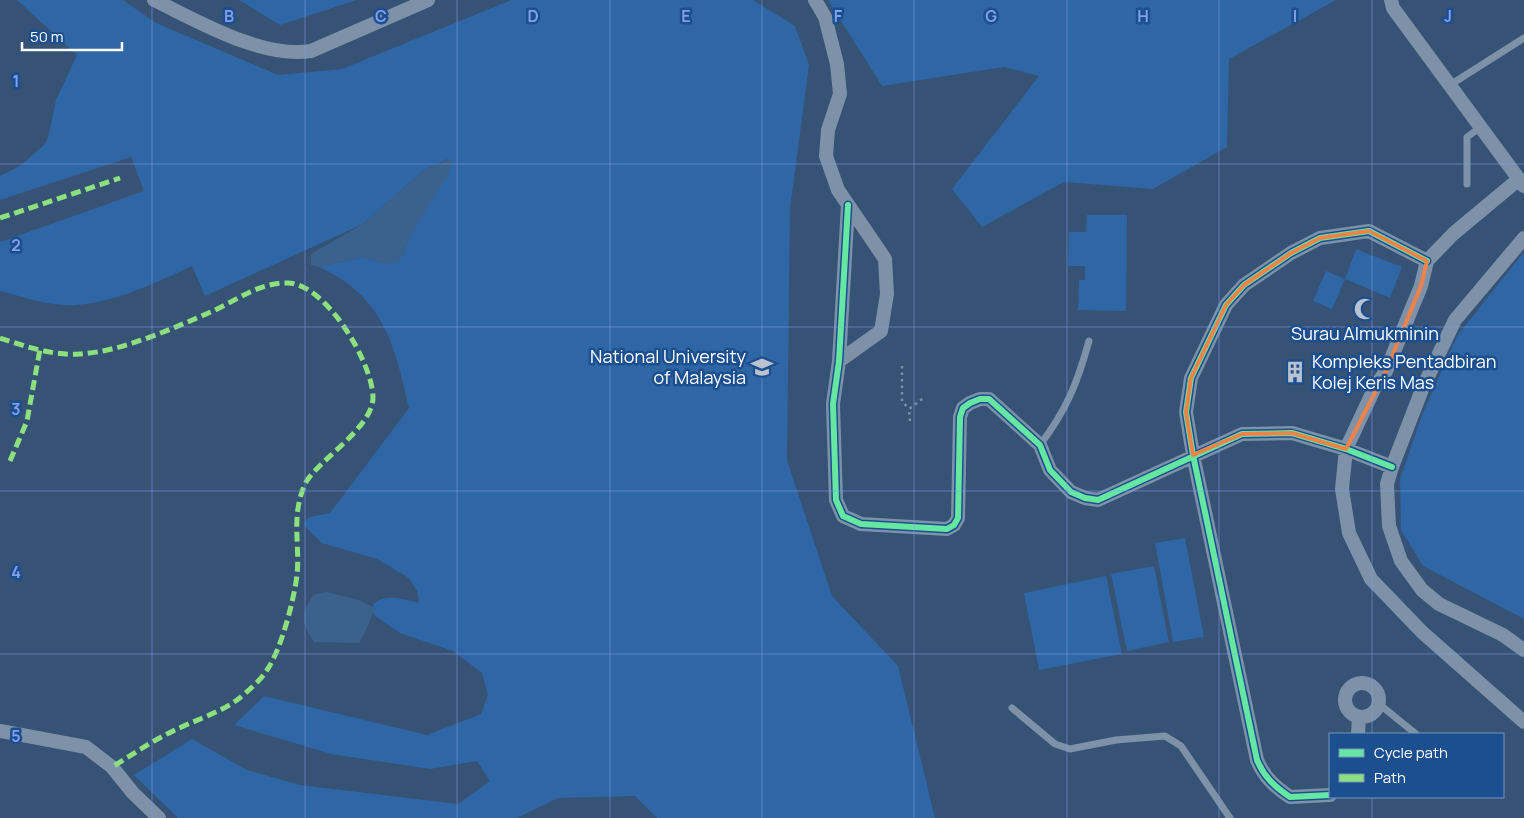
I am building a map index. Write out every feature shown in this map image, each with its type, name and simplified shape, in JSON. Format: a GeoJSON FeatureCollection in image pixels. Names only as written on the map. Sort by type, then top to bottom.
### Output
{"type":"FeatureCollection","features":[{"type":"Feature","properties":{"kind":"street"},"geometry":{"type":"LineString","coordinates":[[154,0],[262,48],[294,54],[311,51],[428,0]]}},
{"type":"Feature","properties":{"kind":"street"},"geometry":{"type":"LineString","coordinates":[[815,0],[825,17],[837,64],[840,94],[828,130],[826,156],[838,190],[885,259],[887,294],[881,331],[839,362]]}},
{"type":"Feature","properties":{"kind":"street"},"geometry":{"type":"LineString","coordinates":[[1391,0],[1393,8],[1481,127],[1521,176],[1453,234],[1427,261],[1421,286],[1386,371],[1375,386],[1346,449],[1342,489],[1348,533],[1371,579],[1422,632],[1524,722]]}},
{"type":"Feature","properties":{"kind":"street"},"geometry":{"type":"LineString","coordinates":[[848,205],[839,362],[833,404],[836,500],[843,516],[861,524],[947,529],[954,525],[958,518],[960,418],[963,408],[980,399],[989,399],[1040,445],[1050,470],[1071,492],[1085,498],[1098,500],[1192,455],[1242,434],[1292,433],[1346,449],[1392,467]]}},
{"type":"Feature","properties":{"kind":"street"},"geometry":{"type":"LineString","coordinates":[[1329,795],[1290,797],[1269,781],[1256,760],[1192,455],[1186,412],[1191,378],[1226,305],[1244,285],[1291,252],[1320,238],[1369,231],[1427,261]]}},
{"type":"Feature","properties":{"kind":"street"},"geometry":{"type":"LineString","coordinates":[[1524,238],[1455,320],[1432,364],[1387,484],[1390,526],[1401,561],[1422,590],[1439,604],[1503,635],[1524,650]]}},
{"type":"Feature","properties":{"kind":"street"},"geometry":{"type":"LineString","coordinates":[[1364,683],[1378,692],[1379,704],[1374,713],[1358,717],[1353,715],[1346,706],[1346,694],[1353,685],[1364,683]]}},
{"type":"Feature","properties":{"kind":"street"},"geometry":{"type":"LineString","coordinates":[[1358,717],[1358,733]]}},
{"type":"Feature","properties":{"kind":"street"},"geometry":{"type":"LineString","coordinates":[[0,731],[86,748],[112,767],[133,793],[159,818]]}},
{"type":"Feature","properties":{"kind":"lane"},"geometry":{"type":"LineString","coordinates":[[1450,85],[1524,38]]}},
{"type":"Feature","properties":{"kind":"lane"},"geometry":{"type":"LineString","coordinates":[[1467,184],[1468,137],[1481,127]]}},
{"type":"Feature","properties":{"kind":"lane"},"geometry":{"type":"LineString","coordinates":[[1040,445],[1060,419],[1076,387],[1089,341]]}},
{"type":"Feature","properties":{"kind":"lane"},"geometry":{"type":"LineString","coordinates":[[1379,704],[1415,733]]}},
{"type":"Feature","properties":{"kind":"lane"},"geometry":{"type":"LineString","coordinates":[[1012,708],[1055,744],[1070,749],[1116,740],[1165,736],[1174,739],[1181,746],[1230,818]]}},
{"type":"Feature","properties":{"kind":"path"},"geometry":{"type":"LineString","coordinates":[[902,366],[902,401],[909,410],[910,421]]}},
{"type":"Feature","properties":{"kind":"path"},"geometry":{"type":"LineString","coordinates":[[909,410],[925,397]]}},
{"type":"Feature","properties":{"kind":"highlighted area"},"geometry":{"type":"Polygon","coordinates":[[[1369,231],[1427,261],[1421,286],[1386,371],[1346,449],[1292,433],[1242,434],[1193,455],[1186,412],[1191,378],[1226,305],[1244,285],[1291,253],[1320,238],[1369,231]]]}},
{"type":"Feature","properties":{"kind":"shaded area"},"geometry":{"type":"Polygon","coordinates":[[[17,0],[123,0],[156,23],[278,75],[342,69],[511,0],[753,0],[795,26],[809,65],[790,209],[787,460],[832,596],[898,666],[935,818],[657,818],[635,796],[558,798],[517,818],[178,818],[134,775],[192,739],[247,770],[300,785],[458,804],[490,781],[477,761],[430,769],[331,754],[234,725],[264,696],[427,735],[481,714],[488,695],[482,673],[453,651],[400,633],[374,615],[373,604],[384,599],[395,598],[419,603],[418,593],[409,578],[377,559],[322,543],[305,526],[305,521],[310,517],[330,513],[409,408],[398,363],[383,325],[358,292],[341,279],[319,267],[362,257],[388,264],[403,255],[408,239],[452,161],[448,159],[424,170],[363,224],[205,296],[192,266],[136,291],[106,300],[76,305],[38,301],[0,291],[0,242],[144,191],[131,157],[0,200],[0,176],[20,166],[43,146],[48,138],[56,100],[77,55],[17,0]]]}},
{"type":"Feature","properties":{"kind":"shaded area"},"geometry":{"type":"Polygon","coordinates":[[[239,0],[357,0],[280,25],[239,0]]]}},
{"type":"Feature","properties":{"kind":"shaded area"},"geometry":{"type":"Polygon","coordinates":[[[828,0],[1336,0],[1229,59],[1227,147],[1153,189],[1064,182],[982,227],[952,189],[1039,76],[1004,67],[882,86],[828,0]]]}},
{"type":"Feature","properties":{"kind":"shaded area"},"geometry":{"type":"Polygon","coordinates":[[[449,159],[452,161],[449,173],[408,239],[403,255],[397,262],[388,264],[362,257],[319,267],[311,265],[311,254],[363,224],[424,170],[449,159]]]}},
{"type":"Feature","properties":{"kind":"shaded area"},"geometry":{"type":"Polygon","coordinates":[[[1087,215],[1127,215],[1126,311],[1078,310],[1079,280],[1085,280],[1085,266],[1068,266],[1069,232],[1086,232],[1087,215]]]}},
{"type":"Feature","properties":{"kind":"shaded area"},"geometry":{"type":"Polygon","coordinates":[[[1356,249],[1402,267],[1390,298],[1345,279],[1356,249]]]}},
{"type":"Feature","properties":{"kind":"shaded area"},"geometry":{"type":"Polygon","coordinates":[[[1524,252],[1524,619],[1423,566],[1401,530],[1400,479],[1422,415],[1457,336],[1524,252]]]}},
{"type":"Feature","properties":{"kind":"shaded area"},"geometry":{"type":"Polygon","coordinates":[[[1326,271],[1345,279],[1332,309],[1313,301],[1326,271]]]}},
{"type":"Feature","properties":{"kind":"shaded area"},"geometry":{"type":"Polygon","coordinates":[[[1185,538],[1204,637],[1173,642],[1155,543],[1185,538]]]}},
{"type":"Feature","properties":{"kind":"shaded area"},"geometry":{"type":"Polygon","coordinates":[[[1154,566],[1169,642],[1127,651],[1111,574],[1154,566]]]}},
{"type":"Feature","properties":{"kind":"shaded area"},"geometry":{"type":"Polygon","coordinates":[[[1106,576],[1122,654],[1039,670],[1024,593],[1106,576]]]}},
{"type":"Feature","properties":{"kind":"shaded area"},"geometry":{"type":"Polygon","coordinates":[[[326,592],[359,600],[375,608],[359,643],[314,642],[305,624],[304,614],[313,595],[326,592]]]}},
{"type":"Feature","properties":{"kind":"marked path"},"geometry":{"type":"LineString","coordinates":[[0,218],[120,178]]}},
{"type":"Feature","properties":{"kind":"marked path"},"geometry":{"type":"LineString","coordinates":[[0,338],[39,350],[69,354],[112,349],[165,332],[213,311],[249,292],[268,285],[288,283],[303,287],[317,296],[332,311],[356,346],[371,383],[373,398],[364,420],[313,473],[302,490],[297,515],[298,568],[290,611],[282,638],[267,670],[253,686],[230,705],[165,735],[112,767]]}},
{"type":"Feature","properties":{"kind":"marked path"},"geometry":{"type":"LineString","coordinates":[[10,461],[27,421],[40,349]]}},
{"type":"Feature","properties":{"kind":"cycle path"},"geometry":{"type":"LineString","coordinates":[[848,205],[839,361],[833,404],[836,500],[843,516],[861,524],[947,529],[954,525],[958,518],[960,417],[963,408],[980,399],[989,399],[1040,445],[1050,470],[1071,492],[1085,498],[1098,500],[1242,434],[1292,433],[1346,449],[1392,467]]}},
{"type":"Feature","properties":{"kind":"cycle path"},"geometry":{"type":"LineString","coordinates":[[1329,795],[1290,797],[1270,781],[1257,760],[1193,455],[1186,412],[1191,378],[1226,305],[1244,285],[1291,253],[1320,238],[1369,231],[1427,261]]}},
{"type":"Feature","properties":{"kind":"place","name":"Surau Almukminin"},"geometry":{"type":"Point","coordinates":[1365,309]}},
{"type":"Feature","properties":{"kind":"place","name":"National University of Malaysia"},"geometry":{"type":"Point","coordinates":[762,367]}},
{"type":"Feature","properties":{"kind":"place","name":"Kompleks Pentadbiran Kolej Keris Mas"},"geometry":{"type":"Point","coordinates":[1295,372]}}]}
